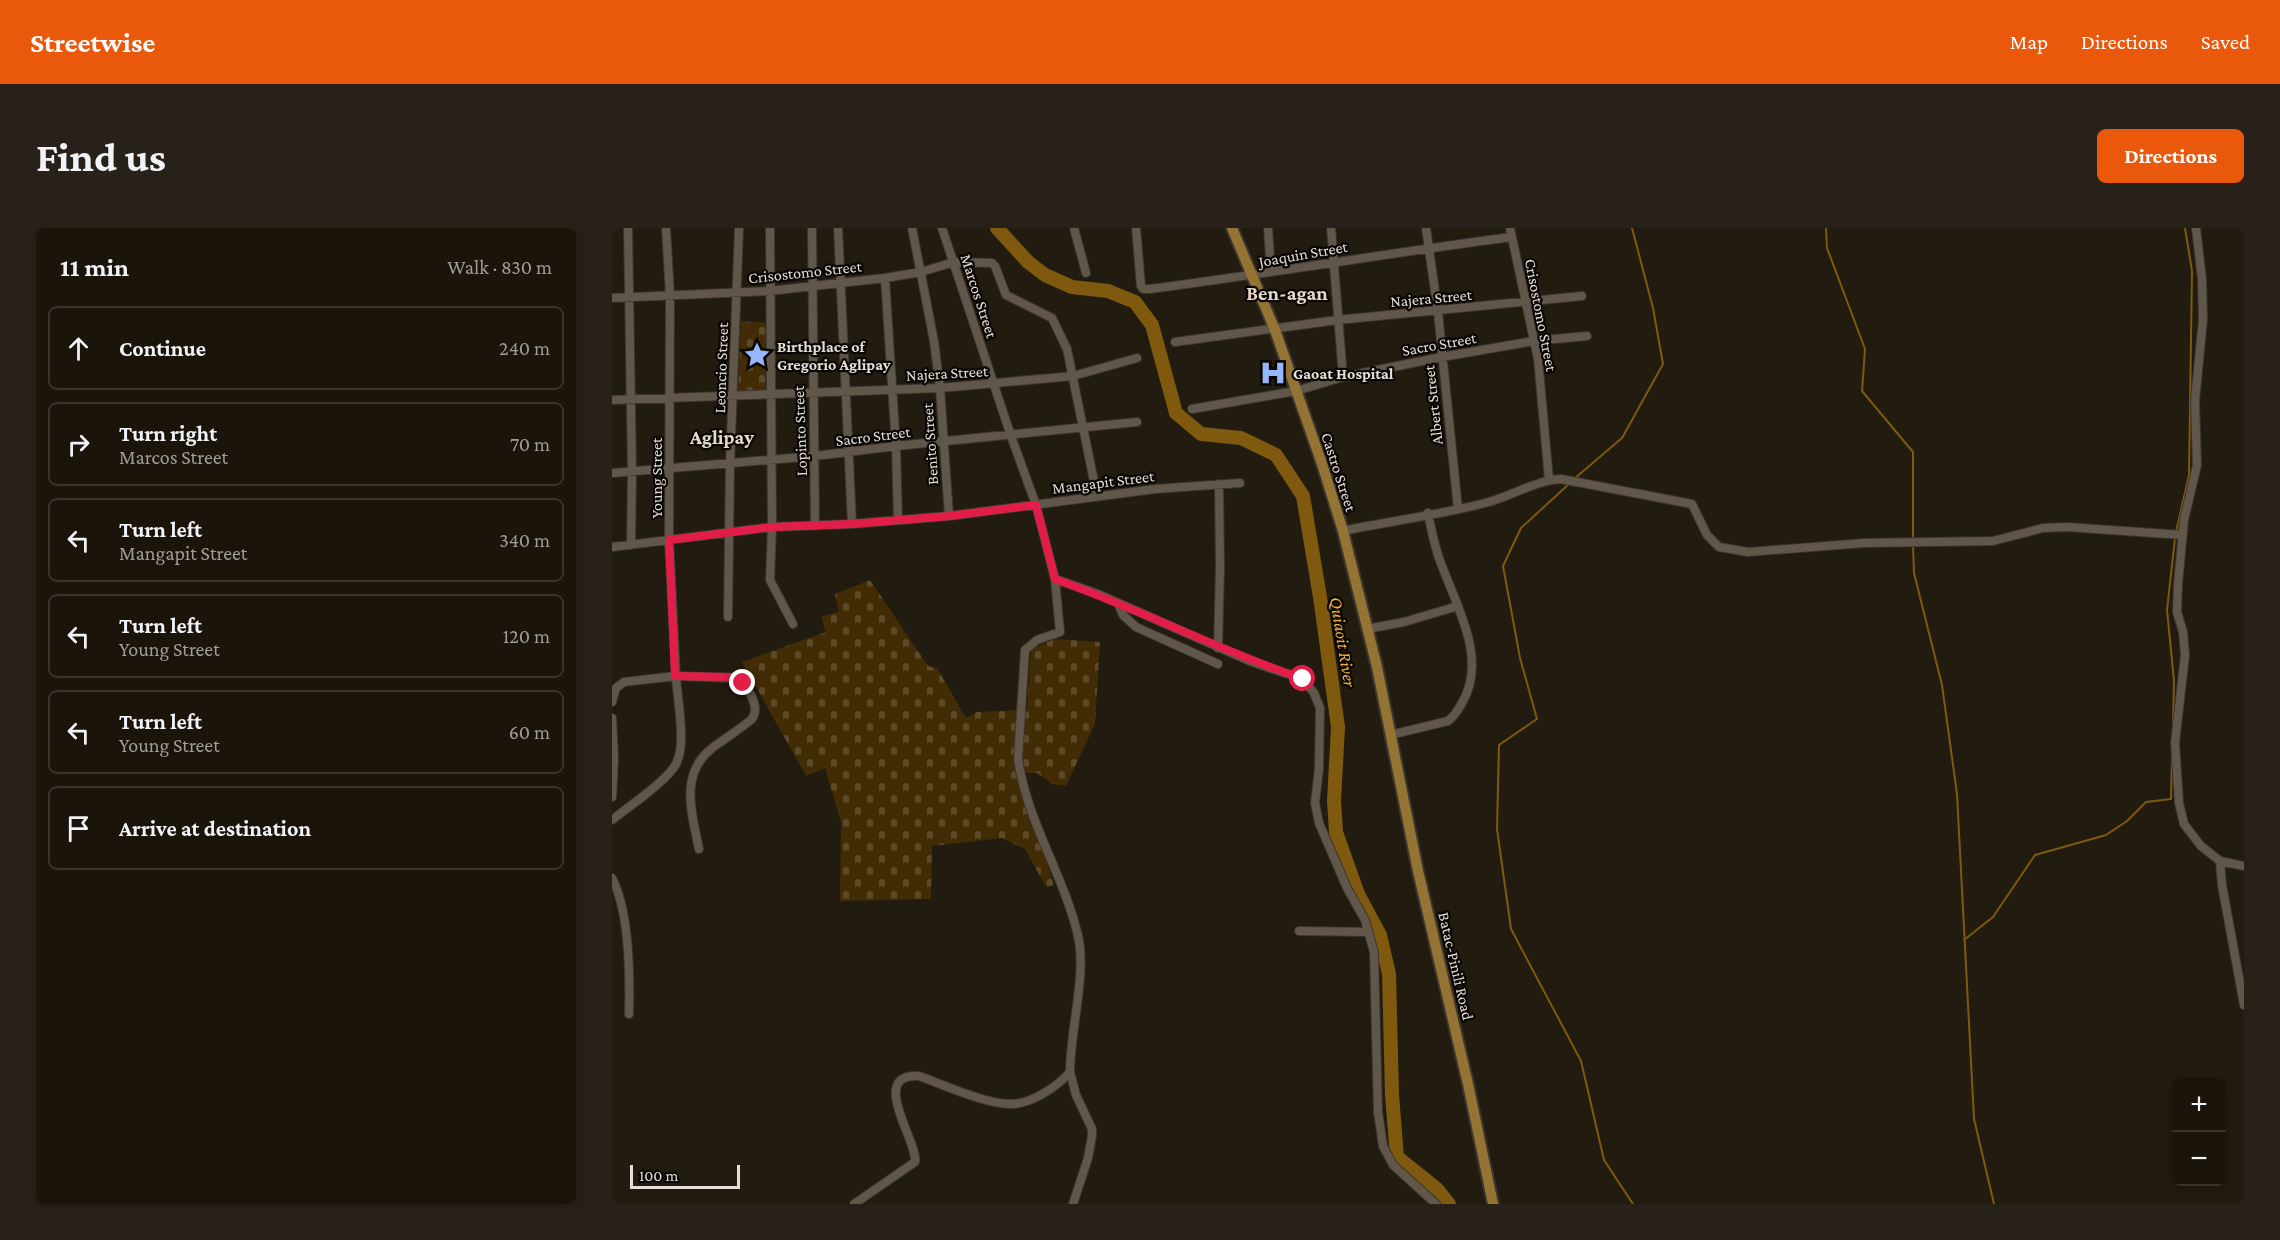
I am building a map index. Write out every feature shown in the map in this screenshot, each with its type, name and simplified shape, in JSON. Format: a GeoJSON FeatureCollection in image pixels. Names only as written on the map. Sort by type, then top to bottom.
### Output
{"type":"FeatureCollection","features":[{"type":"Feature","properties":{"kind":"main road","name":"Castro Street"},"geometry":{"type":"LineString","coordinates":[[1232,228],[1275,330],[1343,531],[1377,667],[1390,735]]}},
{"type":"Feature","properties":{"kind":"main road","name":"Batac-Pinili Road"},"geometry":{"type":"LineString","coordinates":[[1390,735],[1493,1204]]}},
{"type":"Feature","properties":{"kind":"street"},"geometry":{"type":"LineString","coordinates":[[627,228],[630,296],[632,545]]}},
{"type":"Feature","properties":{"kind":"street","name":"Young Street"},"geometry":{"type":"LineString","coordinates":[[612,820],[671,772],[678,759],[681,745],[675,676],[669,540],[670,295],[666,228]]}},
{"type":"Feature","properties":{"kind":"street","name":"Leoncio Street"},"geometry":{"type":"LineString","coordinates":[[728,617],[730,463],[739,228]]}},
{"type":"Feature","properties":{"kind":"street"},"geometry":{"type":"LineString","coordinates":[[770,228],[772,527],[770,580],[793,624]]}},
{"type":"Feature","properties":{"kind":"street","name":"Lopinto Street"},"geometry":{"type":"LineString","coordinates":[[812,228],[814,526]]}},
{"type":"Feature","properties":{"kind":"street"},"geometry":{"type":"LineString","coordinates":[[838,228],[852,524]]}},
{"type":"Feature","properties":{"kind":"street","name":"Benito Street"},"geometry":{"type":"LineString","coordinates":[[912,228],[940,388],[949,516]]}},
{"type":"Feature","properties":{"kind":"street","name":"Marcos Street"},"geometry":{"type":"LineString","coordinates":[[942,228],[1036,505],[1055,579],[1060,632],[1038,640],[1025,650],[1018,759],[1020,774],[1037,827],[1067,898],[1079,937],[1080,969],[1070,1072]]}},
{"type":"Feature","properties":{"kind":"street"},"geometry":{"type":"LineString","coordinates":[[1074,228],[1086,273]]}},
{"type":"Feature","properties":{"kind":"street","name":"Joaquin Street"},"geometry":{"type":"LineString","coordinates":[[1136,228],[1140,282],[1143,288],[1150,289],[1254,276],[1511,232]]}},
{"type":"Feature","properties":{"kind":"street"},"geometry":{"type":"LineString","coordinates":[[1268,228],[1271,272]]}},
{"type":"Feature","properties":{"kind":"street"},"geometry":{"type":"LineString","coordinates":[[1331,228],[1343,377]]}},
{"type":"Feature","properties":{"kind":"street","name":"Albert Street"},"geometry":{"type":"LineString","coordinates":[[1426,228],[1438,312],[1458,509]]}},
{"type":"Feature","properties":{"kind":"street"},"geometry":{"type":"LineString","coordinates":[[2196,228],[2204,320],[2195,401],[2198,465],[2178,535],[2177,612],[2183,632],[2185,655],[2175,743],[2179,803],[2184,824],[2192,836],[2220,861],[2244,866]]}},
{"type":"Feature","properties":{"kind":"street","name":"Crisostomo Street"},"geometry":{"type":"LineString","coordinates":[[1511,232],[1540,372],[1549,480]]}},
{"type":"Feature","properties":{"kind":"street","name":"Crisostomo Street"},"geometry":{"type":"LineString","coordinates":[[612,298],[769,291],[885,278],[921,272],[954,262],[992,263],[996,268],[1005,295],[1052,318],[1067,349],[1072,376]]}},
{"type":"Feature","properties":{"kind":"street"},"geometry":{"type":"LineString","coordinates":[[885,278],[893,389],[898,520]]}},
{"type":"Feature","properties":{"kind":"street","name":"Najera Street"},"geometry":{"type":"LineString","coordinates":[[1176,342],[1337,321],[1582,296]]}},
{"type":"Feature","properties":{"kind":"street","name":"Sacro Street"},"geometry":{"type":"LineString","coordinates":[[1192,409],[1296,391],[1343,377],[1442,357],[1534,341],[1587,336]]}},
{"type":"Feature","properties":{"kind":"street","name":"Najera Street"},"geometry":{"type":"LineString","coordinates":[[612,400],[847,392],[994,384],[1072,376],[1137,358]]}},
{"type":"Feature","properties":{"kind":"street"},"geometry":{"type":"LineString","coordinates":[[1072,376],[1097,495]]}},
{"type":"Feature","properties":{"kind":"street","name":"Sacro Street"},"geometry":{"type":"LineString","coordinates":[[612,473],[849,453],[896,446],[1137,422]]}},
{"type":"Feature","properties":{"kind":"street"},"geometry":{"type":"LineString","coordinates":[[1343,531],[1458,509],[1502,498],[1549,480],[1568,480],[1692,504],[1695,506],[1707,535],[1719,547],[1748,552],[1906,542],[1993,541],[2043,528],[2067,527],[2178,535]]}},
{"type":"Feature","properties":{"kind":"street","name":"Mangapit Street"},"geometry":{"type":"LineString","coordinates":[[612,547],[772,527],[852,524],[949,516],[1097,495],[1239,483]]}},
{"type":"Feature","properties":{"kind":"street"},"geometry":{"type":"LineString","coordinates":[[1218,648],[1219,484]]}},
{"type":"Feature","properties":{"kind":"street"},"geometry":{"type":"LineString","coordinates":[[1390,735],[1448,721],[1455,715],[1470,685],[1470,650],[1458,606],[1437,554],[1428,513]]}},
{"type":"Feature","properties":{"kind":"street"},"geometry":{"type":"LineString","coordinates":[[1055,579],[1118,603],[1218,648],[1303,679],[1314,693],[1320,708],[1319,769],[1315,803],[1319,823],[1369,932],[1374,952],[1378,1112],[1383,1146],[1393,1165],[1436,1204]]}},
{"type":"Feature","properties":{"kind":"street"},"geometry":{"type":"LineString","coordinates":[[1118,603],[1123,615],[1136,627],[1218,664]]}},
{"type":"Feature","properties":{"kind":"street"},"geometry":{"type":"LineString","coordinates":[[1367,629],[1404,622],[1458,606]]}},
{"type":"Feature","properties":{"kind":"street"},"geometry":{"type":"LineString","coordinates":[[612,702],[616,688],[624,682],[675,676],[736,678],[743,683],[755,708],[755,714],[752,719],[701,758],[694,770],[689,797],[699,849]]}},
{"type":"Feature","properties":{"kind":"street"},"geometry":{"type":"LineString","coordinates":[[612,718],[614,760],[612,797]]}},
{"type":"Feature","properties":{"kind":"street"},"geometry":{"type":"LineString","coordinates":[[2220,861],[2222,885],[2244,1005]]}},
{"type":"Feature","properties":{"kind":"street"},"geometry":{"type":"LineString","coordinates":[[612,878],[620,892],[622,906],[630,973],[629,1014]]}},
{"type":"Feature","properties":{"kind":"street"},"geometry":{"type":"LineString","coordinates":[[1299,931],[1369,932]]}},
{"type":"Feature","properties":{"kind":"street"},"geometry":{"type":"LineString","coordinates":[[854,1204],[915,1162],[915,1150],[900,1115],[897,1097],[898,1083],[902,1078],[919,1076],[993,1102],[1011,1104],[1049,1090],[1070,1072],[1076,1095],[1092,1129],[1088,1158],[1073,1204]]}},
{"type":"Feature","properties":{"kind":"green space"},"geometry":{"type":"Polygon","coordinates":[[[741,321],[767,323],[766,391],[738,393],[741,321]]]}},
{"type":"Feature","properties":{"kind":"green space"},"geometry":{"type":"Polygon","coordinates":[[[870,580],[928,666],[937,668],[966,718],[977,712],[1027,710],[1031,649],[1055,639],[1100,642],[1095,724],[1066,786],[1052,784],[1037,773],[1018,773],[1054,885],[1046,887],[1025,849],[1002,838],[932,846],[931,899],[840,901],[841,822],[825,768],[806,776],[742,662],[826,632],[821,617],[839,611],[835,594],[870,580]]]}},
{"type":"Feature","properties":{"kind":"waterway","name":"Quiaoit River"},"geometry":{"type":"LineString","coordinates":[[997,228],[1028,262],[1045,275],[1072,287],[1108,291],[1135,302],[1152,325],[1176,413],[1201,434],[1241,438],[1276,455],[1303,496],[1338,727],[1334,801],[1336,832],[1358,894],[1380,935],[1389,974],[1392,1095],[1397,1157],[1437,1189],[1449,1204]]}},
{"type":"Feature","properties":{"kind":"waterway"},"geometry":{"type":"LineString","coordinates":[[1574,479],[1622,438],[1663,364],[1653,308],[1632,228]]}},
{"type":"Feature","properties":{"kind":"waterway"},"geometry":{"type":"LineString","coordinates":[[1826,228],[1827,248],[1865,349],[1862,391],[1913,452],[1913,539]]}},
{"type":"Feature","properties":{"kind":"waterway"},"geometry":{"type":"LineString","coordinates":[[2176,532],[2189,475],[2192,271],[2185,228]]}},
{"type":"Feature","properties":{"kind":"waterway"},"geometry":{"type":"LineString","coordinates":[[1570,483],[1521,528],[1503,566],[1520,658],[1537,719],[1499,745],[1497,829],[1511,929],[1581,1061],[1604,1160],[1633,1204]]}},
{"type":"Feature","properties":{"kind":"waterway"},"geometry":{"type":"LineString","coordinates":[[2173,726],[2174,681],[2167,610],[2175,538]]}},
{"type":"Feature","properties":{"kind":"waterway"},"geometry":{"type":"LineString","coordinates":[[1913,545],[1914,573],[1942,685],[1957,794],[1974,1119],[1994,1204]]}},
{"type":"Feature","properties":{"kind":"waterway"},"geometry":{"type":"LineString","coordinates":[[1964,940],[1993,917],[2035,855],[2106,835],[2127,821],[2146,802],[2171,799],[2172,756]]}},
{"type":"Feature","properties":{"kind":"place","name":"Birthplace of Gregorio Aglipay"},"geometry":{"type":"Point","coordinates":[757,355]}},
{"type":"Feature","properties":{"kind":"place","name":"Gaoat Hospital"},"geometry":{"type":"Point","coordinates":[1273,373]}},
{"type":"Feature","properties":{"kind":"district","name":"Ben-agan"},"geometry":{"type":"Point","coordinates":[1287,293]}},
{"type":"Feature","properties":{"kind":"district","name":"Aglipay"},"geometry":{"type":"Point","coordinates":[722,437]}},
{"type":"Feature","properties":{"kind":"route"},"geometry":{"type":"LineString","coordinates":[[743,683],[732,677],[675,676],[669,540],[772,527],[852,524],[949,516],[1036,505],[1055,579],[1098,594],[1252,662],[1303,679]]}}]}
